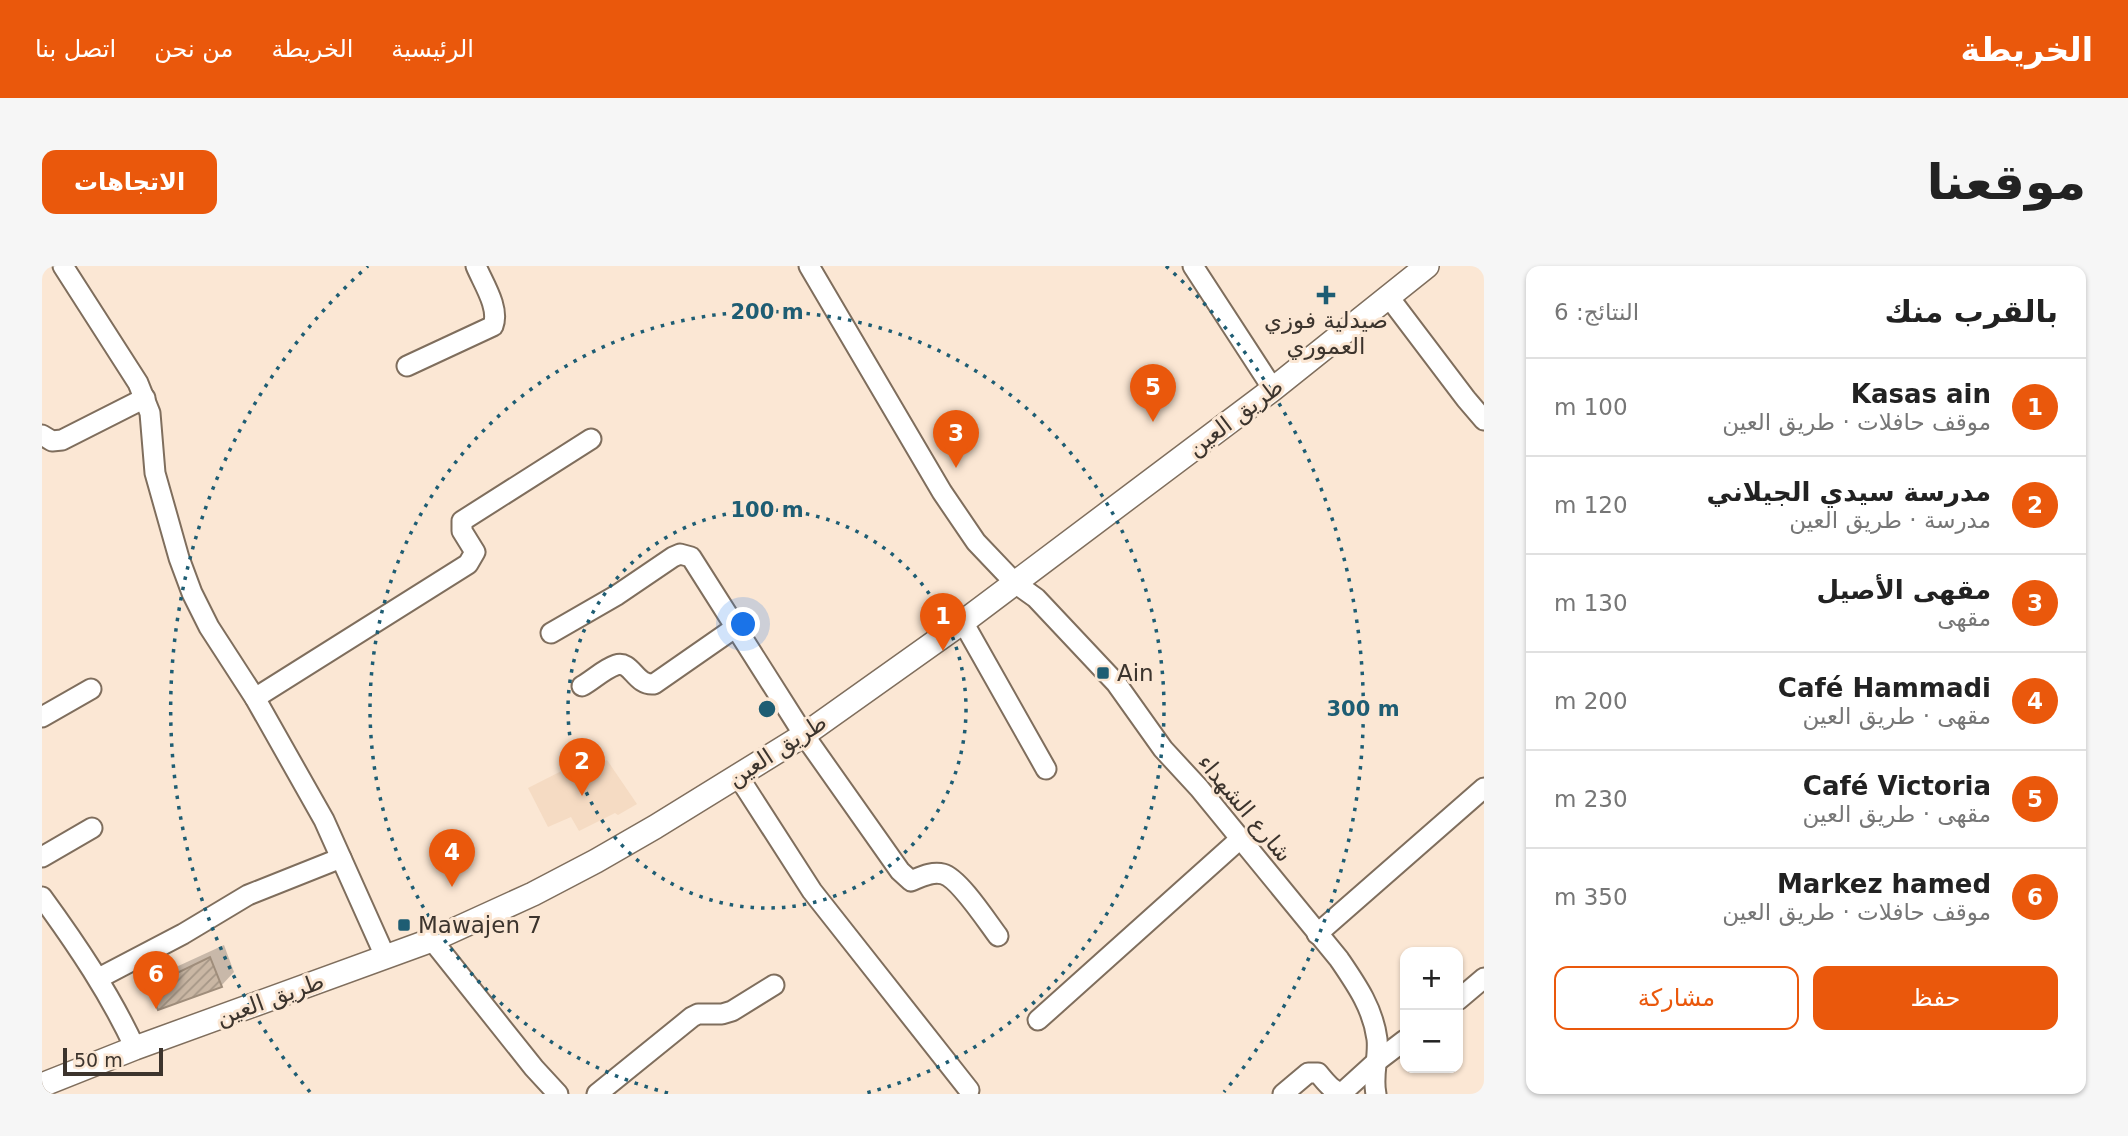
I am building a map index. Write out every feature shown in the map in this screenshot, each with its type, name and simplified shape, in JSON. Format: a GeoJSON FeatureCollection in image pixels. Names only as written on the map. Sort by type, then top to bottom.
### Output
{"type":"FeatureCollection","features":[{"type":"Feature","properties":{"kind":"main road","name":"طريق العين"},"geometry":{"type":"LineString","coordinates":[[42,1085],[135,1048],[432,940],[596,862],[804,735],[963,622],[1273,389],[1427,266]]}},
{"type":"Feature","properties":{"kind":"street"},"geometry":{"type":"LineString","coordinates":[[63,266],[145,398],[152,428],[155,473],[185,576],[209,627],[254,698],[324,820],[385,956]]}},
{"type":"Feature","properties":{"kind":"street"},"geometry":{"type":"LineString","coordinates":[[407,366],[492,326],[494,309],[476,266]]}},
{"type":"Feature","properties":{"kind":"street","name":"شارع الشهداء"},"geometry":{"type":"LineString","coordinates":[[809,266],[942,492],[976,542],[1015,583],[1036,598],[1116,683],[1163,749],[1339,959],[1359,988],[1372,1017],[1377,1040],[1374,1084],[1376,1094]]}},
{"type":"Feature","properties":{"kind":"street"},"geometry":{"type":"LineString","coordinates":[[1193,266],[1273,389]]}},
{"type":"Feature","properties":{"kind":"street"},"geometry":{"type":"LineString","coordinates":[[1388,296],[1484,420]]}},
{"type":"Feature","properties":{"kind":"street"},"geometry":{"type":"LineString","coordinates":[[42,435],[51,441],[62,440],[145,398]]}},
{"type":"Feature","properties":{"kind":"street"},"geometry":{"type":"LineString","coordinates":[[254,698],[468,564],[475,552],[462,531],[462,521],[591,439]]}},
{"type":"Feature","properties":{"kind":"street"},"geometry":{"type":"LineString","coordinates":[[551,633],[680,554],[691,557],[804,735],[900,870],[911,881],[934,873],[950,877],[998,936]]}},
{"type":"Feature","properties":{"kind":"street"},"geometry":{"type":"LineString","coordinates":[[963,622],[1046,769]]}},
{"type":"Feature","properties":{"kind":"street"},"geometry":{"type":"LineString","coordinates":[[582,686],[621,664],[627,666],[643,683],[654,684],[736,627]]}},
{"type":"Feature","properties":{"kind":"street"},"geometry":{"type":"LineString","coordinates":[[42,717],[91,688]]}},
{"type":"Feature","properties":{"kind":"street"},"geometry":{"type":"LineString","coordinates":[[737,776],[812,891],[970,1090]]}},
{"type":"Feature","properties":{"kind":"street"},"geometry":{"type":"LineString","coordinates":[[1317,934],[1484,788]]}},
{"type":"Feature","properties":{"kind":"street"},"geometry":{"type":"LineString","coordinates":[[42,857],[92,828]]}},
{"type":"Feature","properties":{"kind":"street"},"geometry":{"type":"LineString","coordinates":[[1038,1020],[1240,839]]}},
{"type":"Feature","properties":{"kind":"street"},"geometry":{"type":"LineString","coordinates":[[99,978],[183,934],[248,895],[341,858]]}},
{"type":"Feature","properties":{"kind":"street"},"geometry":{"type":"LineString","coordinates":[[42,897],[99,978],[135,1048]]}},
{"type":"Feature","properties":{"kind":"street"},"geometry":{"type":"LineString","coordinates":[[432,940],[534,1068],[558,1094]]}},
{"type":"Feature","properties":{"kind":"street"},"geometry":{"type":"LineString","coordinates":[[1463,996],[1484,978]]}},
{"type":"Feature","properties":{"kind":"street"},"geometry":{"type":"LineString","coordinates":[[597,1094],[692,1017],[732,1011],[774,985]]}},
{"type":"Feature","properties":{"kind":"street"},"geometry":{"type":"LineString","coordinates":[[1283,1094],[1308,1073],[1318,1073],[1332,1088],[1339,1093],[1343,1092],[1400,1044]]}},
{"type":"Feature","properties":{"kind":"shaded area"},"geometry":{"type":"Polygon","coordinates":[[[593,755],[601,755],[607,760],[637,804],[579,831],[571,817],[548,827],[528,788],[593,755]]]}},
{"type":"Feature","properties":{"kind":"building"},"geometry":{"type":"Polygon","coordinates":[[[210,957],[222,987],[158,1010],[148,987],[210,957]]]}},
{"type":"Feature","properties":{"kind":"place","name":"صيدلية فوزي العموري"},"geometry":{"type":"Point","coordinates":[1326,295]}},
{"type":"Feature","properties":{"kind":"place","name":"Café Victoria"},"geometry":{"type":"Point","coordinates":[1153,422]}},
{"type":"Feature","properties":{"kind":"place","name":"مقهى الأصيل"},"geometry":{"type":"Point","coordinates":[956,468]}},
{"type":"Feature","properties":{"kind":"place","name":"Kasas ain"},"geometry":{"type":"Point","coordinates":[943,651]}},
{"type":"Feature","properties":{"kind":"place","name":"Ain"},"geometry":{"type":"Point","coordinates":[1103,673]}},
{"type":"Feature","properties":{"kind":"place","name":"مدرسة سيدي الجيلاني"},"geometry":{"type":"Point","coordinates":[582,796]}},
{"type":"Feature","properties":{"kind":"place","name":"Café Hammadi"},"geometry":{"type":"Point","coordinates":[452,887]}},
{"type":"Feature","properties":{"kind":"place","name":"Mawajen 7"},"geometry":{"type":"Point","coordinates":[404,925]}},
{"type":"Feature","properties":{"kind":"place","name":"Markez hamed"},"geometry":{"type":"Point","coordinates":[156,1009]}}]}
